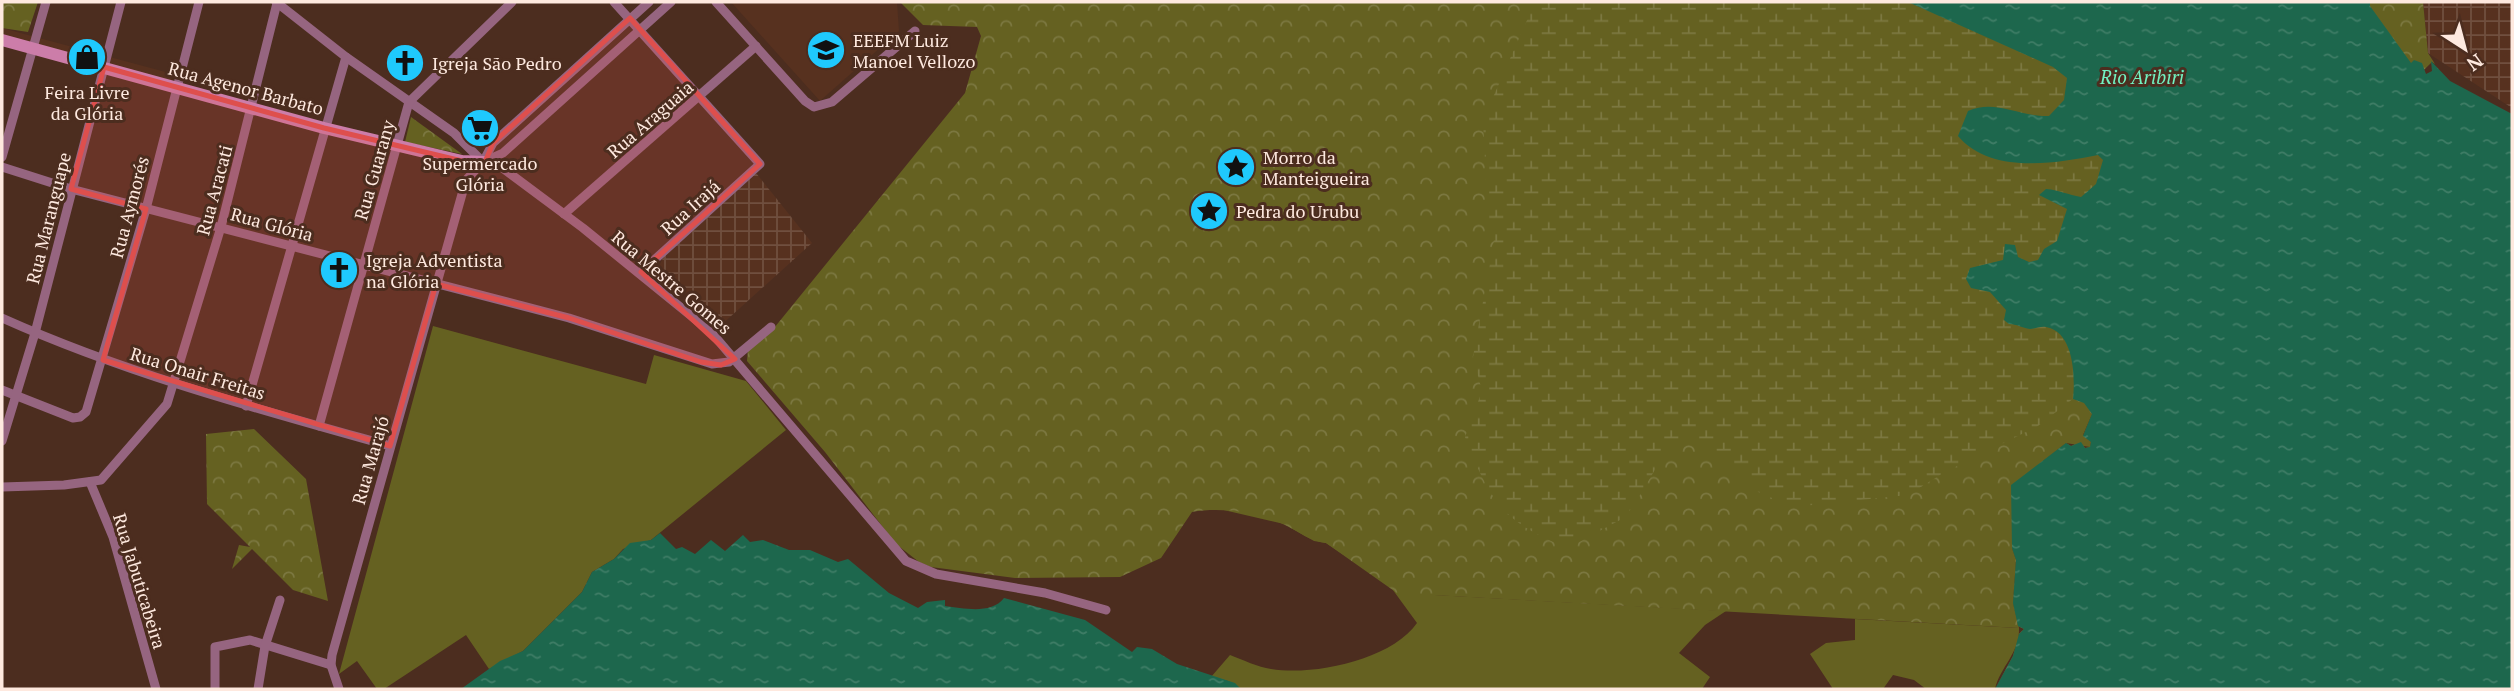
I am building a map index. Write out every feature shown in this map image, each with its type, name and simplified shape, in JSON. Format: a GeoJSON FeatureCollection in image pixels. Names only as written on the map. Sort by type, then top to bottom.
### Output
{"type":"FeatureCollection","features":[{"type":"Feature","properties":{"kind":"street"},"geometry":{"type":"LineString","coordinates":[[2,157],[46,2]]}},
{"type":"Feature","properties":{"kind":"street","name":"Rua Maranguape"},"geometry":{"type":"LineString","coordinates":[[2,441],[35,333],[121,2]]}},
{"type":"Feature","properties":{"kind":"street","name":"Rua Aymorés"},"geometry":{"type":"LineString","coordinates":[[15,395],[73,418],[86,412],[146,209],[199,2]]}},
{"type":"Feature","properties":{"kind":"street","name":"Rua Mestre Gomes"},"geometry":{"type":"LineString","coordinates":[[277,2],[346,57],[454,133],[483,162],[501,167],[641,272],[711,331],[906,561],[936,575],[1045,593],[1106,610]]}},
{"type":"Feature","properties":{"kind":"street","name":"Rua Aracati"},"geometry":{"type":"LineString","coordinates":[[90,482],[105,477],[162,412],[175,384],[221,227],[277,2]]}},
{"type":"Feature","properties":{"kind":"street","name":"Rua Guarany"},"geometry":{"type":"LineString","coordinates":[[319,426],[409,102],[512,2]]}},
{"type":"Feature","properties":{"kind":"street"},"geometry":{"type":"LineString","coordinates":[[614,2],[699,97]]}},
{"type":"Feature","properties":{"kind":"street","name":"Rua Marajó"},"geometry":{"type":"LineString","coordinates":[[331,665],[466,180],[483,162],[493,143],[649,2]]}},
{"type":"Feature","properties":{"kind":"street","name":"Rua Marajó"},"geometry":{"type":"LineString","coordinates":[[483,162],[503,153],[671,2]]}},
{"type":"Feature","properties":{"kind":"street"},"geometry":{"type":"LineString","coordinates":[[716,2],[805,101],[819,108],[832,102],[915,30]]}},
{"type":"Feature","properties":{"kind":"street","name":"Rua Agenor Barbato"},"geometry":{"type":"LineString","coordinates":[[2,40],[324,128],[463,162],[483,162]]}},
{"type":"Feature","properties":{"kind":"street","name":"Rua Araguaia"},"geometry":{"type":"LineString","coordinates":[[564,214],[755,46]]}},
{"type":"Feature","properties":{"kind":"street"},"geometry":{"type":"LineString","coordinates":[[246,405],[346,57]]}},
{"type":"Feature","properties":{"kind":"street","name":"Rua Irajá"},"geometry":{"type":"LineString","coordinates":[[641,272],[760,164],[699,97]]}},
{"type":"Feature","properties":{"kind":"street","name":"Rua Glória"},"geometry":{"type":"LineString","coordinates":[[2,167],[146,209],[569,318],[701,362],[721,365],[735,359]]}},
{"type":"Feature","properties":{"kind":"street","name":"Rua Onair Freitas"},"geometry":{"type":"LineString","coordinates":[[2,318],[103,360],[175,384],[390,446]]}},
{"type":"Feature","properties":{"kind":"street"},"geometry":{"type":"LineString","coordinates":[[735,359],[771,327]]}},
{"type":"Feature","properties":{"kind":"street"},"geometry":{"type":"LineString","coordinates":[[2,390],[15,395]]}},
{"type":"Feature","properties":{"kind":"street"},"geometry":{"type":"LineString","coordinates":[[2,487],[90,482]]}},
{"type":"Feature","properties":{"kind":"street","name":"Rua Jabuticabeira"},"geometry":{"type":"LineString","coordinates":[[90,482],[113,537],[156,689]]}},
{"type":"Feature","properties":{"kind":"street"},"geometry":{"type":"LineString","coordinates":[[258,689],[265,646],[280,600]]}},
{"type":"Feature","properties":{"kind":"street"},"geometry":{"type":"LineString","coordinates":[[215,689],[215,647],[250,640],[331,665],[339,689]]}},
{"type":"Feature","properties":{"kind":"highlighted area"},"geometry":{"type":"Polygon","coordinates":[[[630,18],[760,164],[641,272],[735,359],[721,365],[701,362],[569,318],[436,284],[390,446],[103,360],[146,209],[71,189],[104,67],[324,128],[462,161],[485,162],[493,143],[630,18]]]}},
{"type":"Feature","properties":{"kind":"shaded area","name":"EEEFM Luiz Manoel Vellozo"},"geometry":{"type":"Polygon","coordinates":[[[731,2],[897,2],[899,31],[820,101],[731,2]]]}},
{"type":"Feature","properties":{"kind":"shaded area"},"geometry":{"type":"Polygon","coordinates":[[[2423,2],[2512,2],[2512,108],[2428,53],[2423,2]]]}},
{"type":"Feature","properties":{"kind":"shaded area","name":"Feira Livre da Glória"},"geometry":{"type":"Polygon","coordinates":[[[2,28],[173,74],[170,85],[2,40],[2,28]]]}},
{"type":"Feature","properties":{"kind":"shaded area"},"geometry":{"type":"Polygon","coordinates":[[[756,173],[812,243],[719,327],[658,268],[665,254],[756,173]]]}},
{"type":"Feature","properties":{"kind":"green space"},"geometry":{"type":"Polygon","coordinates":[[[2,2],[38,2],[28,32],[2,28],[2,2]]]}},
{"type":"Feature","properties":{"kind":"green space"},"geometry":{"type":"Polygon","coordinates":[[[900,2],[2423,2],[2428,53],[2435,64],[2432,62],[2084,403],[2092,414],[2083,435],[2091,442],[2090,447],[2066,443],[2012,485],[2012,548],[2016,560],[2013,603],[2019,628],[1397,593],[1326,543],[1263,517],[1227,510],[1192,512],[1161,558],[1120,577],[1015,578],[931,567],[919,562],[896,544],[825,452],[747,361],[748,349],[770,333],[965,93],[981,36],[977,27],[923,25],[900,2]]]}},
{"type":"Feature","properties":{"kind":"green space"},"geometry":{"type":"Polygon","coordinates":[[[1535,2],[1908,2],[2053,67],[2067,78],[2284,197],[1995,689],[2013,656],[2019,634],[2024,629],[2018,626],[2013,603],[2016,560],[2012,548],[2011,485],[2066,443],[2071,446],[2081,442],[2085,448],[2090,447],[2091,442],[2083,436],[2092,414],[2074,398],[2038,426],[1945,472],[1908,495],[1793,507],[1756,491],[1709,446],[1696,440],[1678,443],[1663,456],[1633,507],[1620,520],[1568,548],[1546,539],[1513,519],[1491,494],[1465,437],[1482,391],[1473,357],[1494,241],[1488,221],[1483,120],[1535,2]]]}},
{"type":"Feature","properties":{"kind":"green space"},"geometry":{"type":"Polygon","coordinates":[[[411,117],[462,154],[405,142],[411,117]]]}},
{"type":"Feature","properties":{"kind":"green space"},"geometry":{"type":"Polygon","coordinates":[[[433,326],[646,384],[654,355],[746,381],[786,430],[651,540],[623,549],[614,559],[592,572],[582,592],[523,651],[489,669],[466,635],[384,689],[377,689],[357,661],[339,674],[433,326]]]}},
{"type":"Feature","properties":{"kind":"green space"},"geometry":{"type":"Polygon","coordinates":[[[1204,395],[1435,595],[1726,611],[1705,625],[1679,653],[1710,677],[1702,689],[1241,689],[1228,681],[1211,677],[1230,655],[1266,668],[1289,671],[1350,662],[1389,647],[1417,623],[1390,586],[1326,543],[1314,541],[1284,524],[1215,508],[1204,395]]]}},
{"type":"Feature","properties":{"kind":"green space"},"geometry":{"type":"Polygon","coordinates":[[[254,429],[306,479],[328,601],[293,590],[252,549],[232,569],[239,545],[250,547],[207,504],[206,434],[254,429]]]}},
{"type":"Feature","properties":{"kind":"green space"},"geometry":{"type":"Polygon","coordinates":[[[1855,619],[2019,628],[2016,645],[1995,689],[1926,689],[1914,680],[1893,675],[1883,689],[1833,689],[1810,654],[1826,643],[1855,640],[1855,619]]]}},
{"type":"Feature","properties":{"kind":"water","name":"Rio Aribiri"},"geometry":{"type":"Polygon","coordinates":[[[1908,2],[2370,2],[2370,6],[2411,63],[2414,60],[2422,63],[2426,74],[2432,71],[2431,61],[2450,81],[2512,114],[2512,689],[1995,689],[2013,656],[2019,634],[2024,629],[2018,626],[2013,603],[2016,560],[2012,548],[2011,485],[2066,443],[2071,446],[2081,442],[2085,448],[2090,447],[2091,442],[2083,436],[2092,414],[2084,403],[2073,399],[2073,369],[2063,338],[2046,327],[2030,329],[2009,324],[2004,320],[2006,310],[1990,292],[1971,288],[1966,279],[1970,268],[2003,260],[2005,244],[2015,245],[2018,257],[2029,262],[2038,260],[2044,249],[2057,241],[2067,209],[2039,195],[2046,189],[2081,197],[2096,184],[2103,160],[2098,155],[2062,161],[2023,163],[2004,161],[1971,148],[1958,136],[1968,111],[1988,107],[2049,116],[2064,100],[2067,78],[2053,67],[1908,2]]]}},
{"type":"Feature","properties":{"kind":"water"},"geometry":{"type":"Polygon","coordinates":[[[660,533],[676,549],[682,547],[695,554],[711,540],[725,551],[743,535],[750,542],[763,540],[789,550],[810,550],[838,562],[848,559],[889,593],[918,608],[927,602],[945,600],[945,606],[984,609],[992,607],[1004,598],[1085,620],[1132,652],[1137,647],[1152,649],[1177,664],[1235,683],[1241,689],[461,689],[500,661],[523,651],[582,592],[592,572],[614,559],[630,543],[651,540],[660,533]]]}},
{"type":"Feature","properties":{"kind":"place","name":"EEEFM Luiz Manoel Vellozo"},"geometry":{"type":"Point","coordinates":[826,50]}},
{"type":"Feature","properties":{"kind":"place","name":"Feira Livre da Glória"},"geometry":{"type":"Point","coordinates":[87,57]}},
{"type":"Feature","properties":{"kind":"place","name":"Igreja São Pedro"},"geometry":{"type":"Point","coordinates":[405,63]}},
{"type":"Feature","properties":{"kind":"place","name":"Supermercado Glória"},"geometry":{"type":"Point","coordinates":[480,128]}},
{"type":"Feature","properties":{"kind":"place","name":"Morro da Manteigueira"},"geometry":{"type":"Point","coordinates":[1236,167]}},
{"type":"Feature","properties":{"kind":"place","name":"Pedra do Urubu"},"geometry":{"type":"Point","coordinates":[1209,211]}},
{"type":"Feature","properties":{"kind":"place","name":"Igreja Adventista na Glória"},"geometry":{"type":"Point","coordinates":[339,270]}}]}
